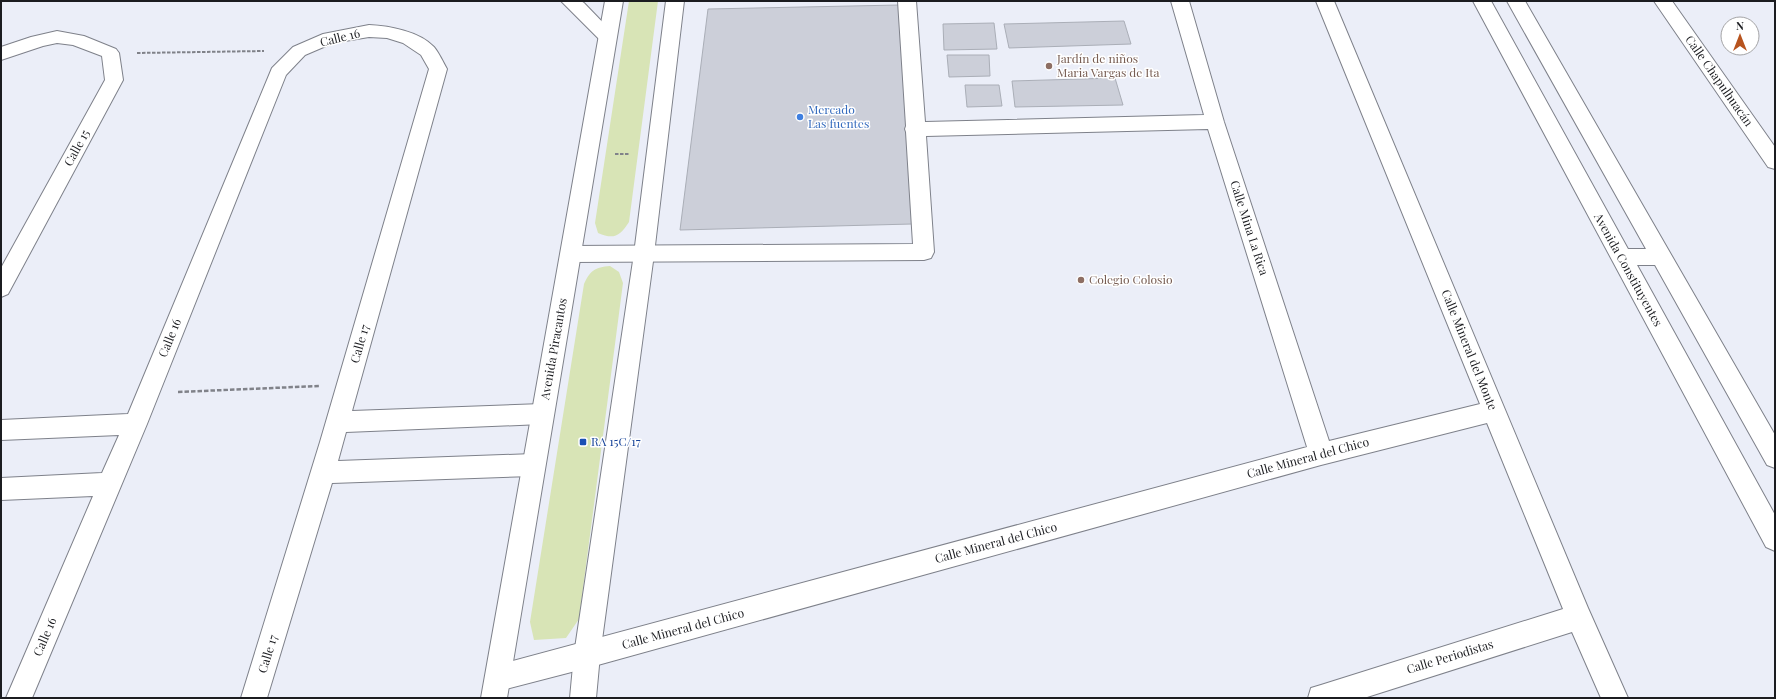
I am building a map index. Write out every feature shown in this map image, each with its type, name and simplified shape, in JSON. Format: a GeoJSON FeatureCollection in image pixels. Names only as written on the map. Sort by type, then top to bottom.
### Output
{"type":"FeatureCollection","features":[{"type":"Feature","properties":{"kind":"street"},"geometry":{"type":"LineString","coordinates":[[570,1],[578,7],[607,38]]}},
{"type":"Feature","properties":{"kind":"street","name":"Avenida Piracantos"},"geometry":{"type":"LineString","coordinates":[[496,688],[533,465],[614,1]]}},
{"type":"Feature","properties":{"kind":"street"},"geometry":{"type":"LineString","coordinates":[[583,698],[587,655],[644,254],[675,1]]}},
{"type":"Feature","properties":{"kind":"street"},"geometry":{"type":"LineString","coordinates":[[571,254],[924,252],[906,1]]}},
{"type":"Feature","properties":{"kind":"street","name":"Calle Mina La Rica"},"geometry":{"type":"LineString","coordinates":[[1180,1],[1215,122],[1322,454]]}},
{"type":"Feature","properties":{"kind":"street","name":"Calle Mineral del Monte"},"geometry":{"type":"LineString","coordinates":[[1325,1],[1579,617],[1616,698]]}},
{"type":"Feature","properties":{"kind":"street","name":"Avenida Constituyentes"},"geometry":{"type":"LineString","coordinates":[[1482,1],[1620,257],[1775,539]]}},
{"type":"Feature","properties":{"kind":"street"},"geometry":{"type":"LineString","coordinates":[[1516,1],[1775,457]]}},
{"type":"Feature","properties":{"kind":"street","name":"Calle Chapulhuacán"},"geometry":{"type":"LineString","coordinates":[[1663,1],[1775,162]]}},
{"type":"Feature","properties":{"kind":"street","name":"Calle 16"},"geometry":{"type":"LineString","coordinates":[[19,698],[148,393],[278,72],[299,51],[329,38],[369,31]]}},
{"type":"Feature","properties":{"kind":"street","name":"Calle 17"},"geometry":{"type":"LineString","coordinates":[[254,698],[324,472],[438,69],[427,51],[409,39],[388,32],[369,31]]}},
{"type":"Feature","properties":{"kind":"street"},"geometry":{"type":"LineString","coordinates":[[1,54],[20,46],[57,38],[87,43],[110,53]]}},
{"type":"Feature","properties":{"kind":"street","name":"Calle 15"},"geometry":{"type":"LineString","coordinates":[[1,288],[114,80],[110,53]]}},
{"type":"Feature","properties":{"kind":"street"},"geometry":{"type":"LineString","coordinates":[[914,129],[1215,122]]}},
{"type":"Feature","properties":{"kind":"street"},"geometry":{"type":"LineString","coordinates":[[1620,257],[1661,257]]}},
{"type":"Feature","properties":{"kind":"street","name":"Calle Mineral del Chico"},"geometry":{"type":"LineString","coordinates":[[496,688],[587,655],[1322,454],[1494,411]]}},
{"type":"Feature","properties":{"kind":"street"},"geometry":{"type":"LineString","coordinates":[[338,422],[542,414]]}},
{"type":"Feature","properties":{"kind":"street"},"geometry":{"type":"LineString","coordinates":[[1,430],[135,424]]}},
{"type":"Feature","properties":{"kind":"street"},"geometry":{"type":"LineString","coordinates":[[324,472],[533,465]]}},
{"type":"Feature","properties":{"kind":"street"},"geometry":{"type":"LineString","coordinates":[[1,489],[109,484]]}},
{"type":"Feature","properties":{"kind":"street","name":"Calle Periodistas"},"geometry":{"type":"LineString","coordinates":[[1321,698],[1579,617]]}},
{"type":"Feature","properties":{"kind":"path"},"geometry":{"type":"LineString","coordinates":[[110,53],[299,51]]}},
{"type":"Feature","properties":{"kind":"path"},"geometry":{"type":"LineString","coordinates":[[588,155],[657,154]]}},
{"type":"Feature","properties":{"kind":"path"},"geometry":{"type":"LineString","coordinates":[[148,393],[349,385]]}},
{"type":"Feature","properties":{"kind":"green space"},"geometry":{"type":"Polygon","coordinates":[[[629,1],[658,1],[629,222],[623,231],[616,235],[608,236],[598,233],[595,223],[629,1]]]}},
{"type":"Feature","properties":{"kind":"green space"},"geometry":{"type":"Polygon","coordinates":[[[610,266],[619,272],[623,283],[579,619],[566,638],[534,640],[530,622],[584,284],[588,276],[594,270],[600,267],[610,266]]]}},
{"type":"Feature","properties":{"kind":"building","name":"Mercado Las fuentes"},"geometry":{"type":"Polygon","coordinates":[[[899,5],[912,224],[680,230],[708,9],[899,5]]]}},
{"type":"Feature","properties":{"kind":"building"},"geometry":{"type":"Polygon","coordinates":[[[1124,21],[1131,44],[1009,48],[1004,24],[1124,21]]]}},
{"type":"Feature","properties":{"kind":"building"},"geometry":{"type":"Polygon","coordinates":[[[994,23],[997,49],[944,50],[943,24],[994,23]]]}},
{"type":"Feature","properties":{"kind":"building"},"geometry":{"type":"Polygon","coordinates":[[[947,55],[989,55],[990,76],[949,77],[947,55]]]}},
{"type":"Feature","properties":{"kind":"building"},"geometry":{"type":"Polygon","coordinates":[[[1115,78],[1123,105],[1015,107],[1012,81],[1115,78]]]}},
{"type":"Feature","properties":{"kind":"building"},"geometry":{"type":"Polygon","coordinates":[[[965,85],[999,85],[1002,106],[967,107],[965,85]]]}},
{"type":"Feature","properties":{"kind":"place","name":"Jardín de niños Maria Vargas de Ita"},"geometry":{"type":"Point","coordinates":[1049,66]}},
{"type":"Feature","properties":{"kind":"place","name":"Mercado Las fuentes"},"geometry":{"type":"Point","coordinates":[800,117]}},
{"type":"Feature","properties":{"kind":"place","name":"Colegio Colosio"},"geometry":{"type":"Point","coordinates":[1081,280]}},
{"type":"Feature","properties":{"kind":"place","name":"RA 15C/17"},"geometry":{"type":"Point","coordinates":[583,442]}}]}
